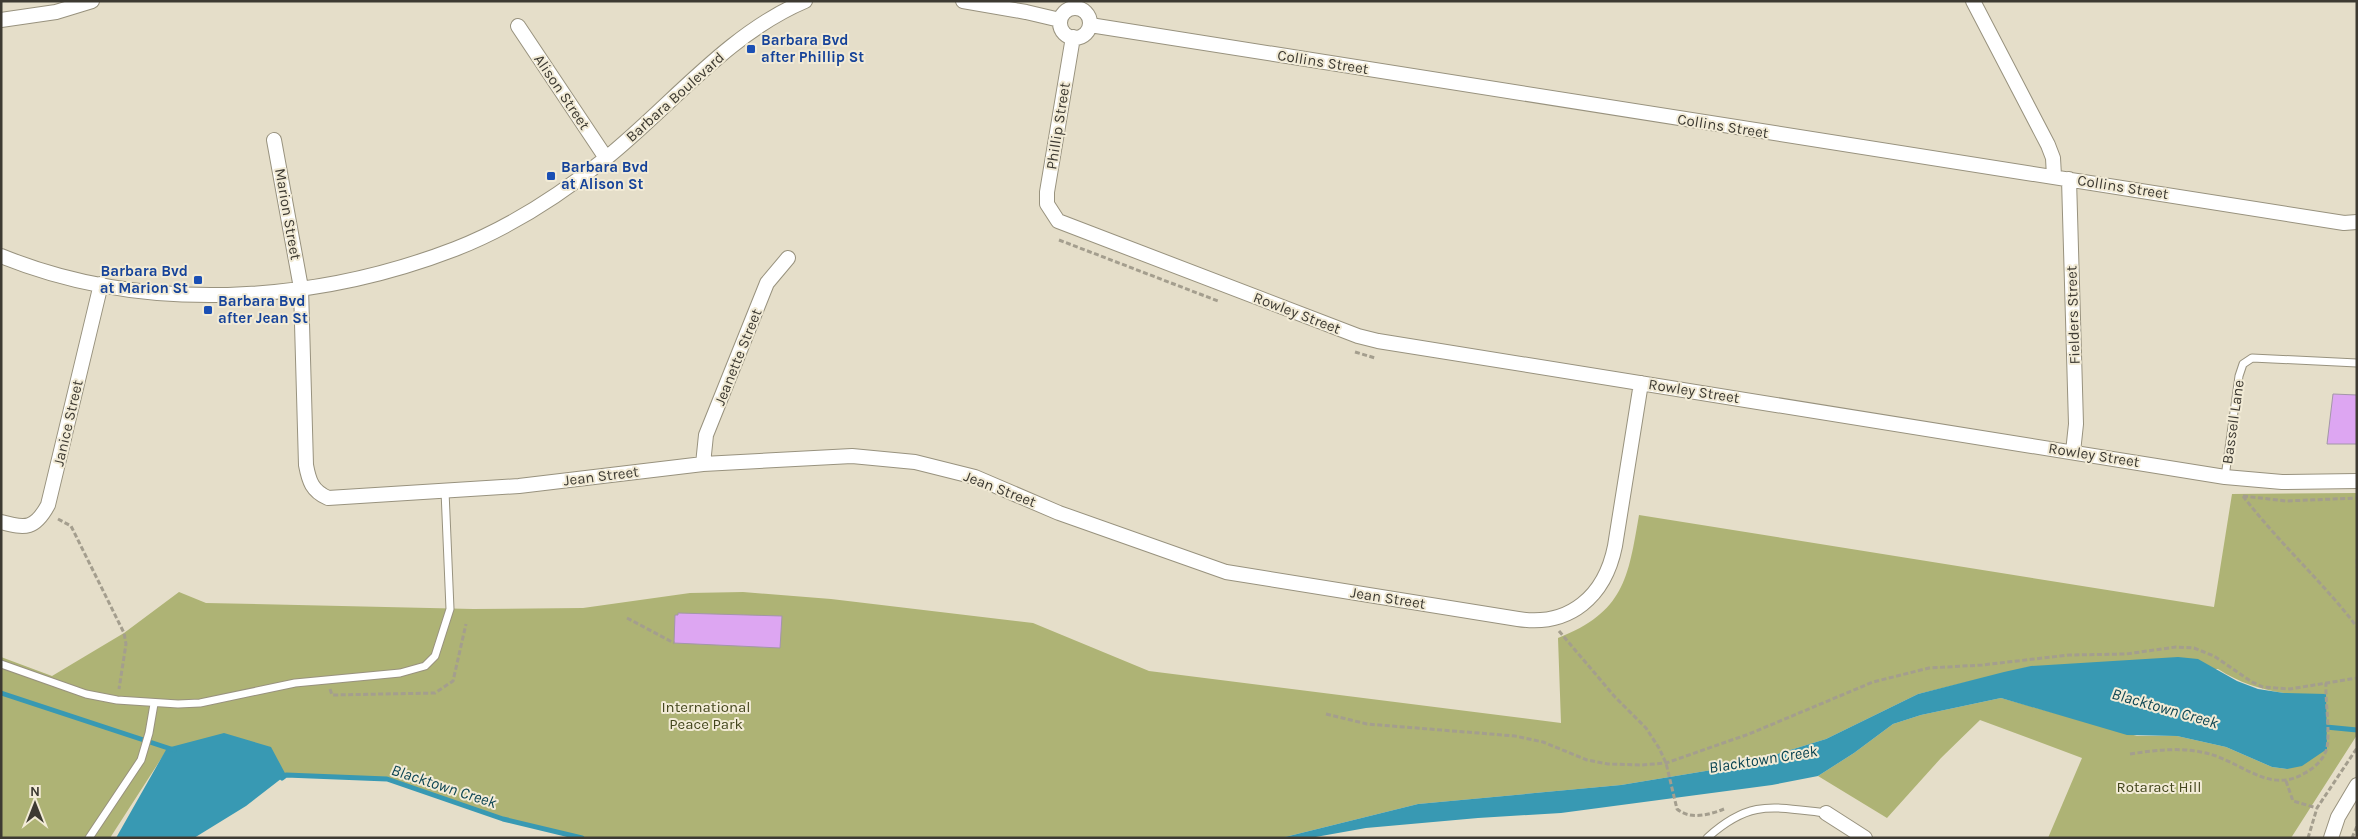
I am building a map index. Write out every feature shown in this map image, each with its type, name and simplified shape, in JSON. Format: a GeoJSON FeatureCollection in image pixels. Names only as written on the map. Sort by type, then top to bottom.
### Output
{"type":"FeatureCollection","features":[{"type":"Feature","properties":{"kind":"street"},"geometry":{"type":"LineString","coordinates":[[1,20],[56,12],[92,1]]}},
{"type":"Feature","properties":{"kind":"street","name":"Barbara Boulevard"},"geometry":{"type":"LineString","coordinates":[[1,256],[38,269],[101,284],[149,292],[213,295],[301,288],[345,282],[387,272],[456,249],[528,212],[559,193],[606,158],[759,25],[805,1]]}},
{"type":"Feature","properties":{"kind":"street"},"geometry":{"type":"LineString","coordinates":[[963,1],[1060,20]]}},
{"type":"Feature","properties":{"kind":"street"},"geometry":{"type":"LineString","coordinates":[[1973,1],[2048,144],[2053,158],[2054,176]]}},
{"type":"Feature","properties":{"kind":"street"},"geometry":{"type":"LineString","coordinates":[[1079,5],[1089,16],[1090,25],[1086,34],[1079,38],[1073,38],[1063,32],[1060,20],[1067,10],[1079,5]]}},
{"type":"Feature","properties":{"kind":"street","name":"Collins Street"},"geometry":{"type":"LineString","coordinates":[[1090,25],[1963,164],[2069,178],[2334,222],[2357,222]]}},
{"type":"Feature","properties":{"kind":"street","name":"Alison Street"},"geometry":{"type":"LineString","coordinates":[[518,26],[606,158]]}},
{"type":"Feature","properties":{"kind":"street","name":"Phillip Street"},"geometry":{"type":"LineString","coordinates":[[1053,214],[1048,204],[1047,192],[1073,38]]}},
{"type":"Feature","properties":{"kind":"street","name":"Marion Street"},"geometry":{"type":"LineString","coordinates":[[274,140],[301,288]]}},
{"type":"Feature","properties":{"kind":"street","name":"Fielders Street"},"geometry":{"type":"LineString","coordinates":[[2069,178],[2076,424],[2073,452]]}},
{"type":"Feature","properties":{"kind":"street","name":"Rowley Street"},"geometry":{"type":"LineString","coordinates":[[1053,214],[1058,221],[1073,228],[1358,336],[2225,477],[2282,482],[2357,481]]}},
{"type":"Feature","properties":{"kind":"street","name":"Jeanette Street"},"geometry":{"type":"LineString","coordinates":[[703,464],[706,436],[767,283],[788,258]]}},
{"type":"Feature","properties":{"kind":"street","name":"Janice Street"},"geometry":{"type":"LineString","coordinates":[[40,520],[48,506],[101,284]]}},
{"type":"Feature","properties":{"kind":"street","name":"Jean Street"},"geometry":{"type":"LineString","coordinates":[[301,288],[306,465],[313,488],[328,498],[519,486],[703,464],[852,456],[916,462],[975,476],[1059,512],[1226,572],[1529,621],[1553,619],[1576,608],[1598,590],[1608,571],[1615,546],[1641,383]]}},
{"type":"Feature","properties":{"kind":"street"},"geometry":{"type":"LineString","coordinates":[[1,522],[18,527],[40,520]]}},
{"type":"Feature","properties":{"kind":"street"},"geometry":{"type":"LineString","coordinates":[[2331,838],[2338,817],[2357,785]]}},
{"type":"Feature","properties":{"kind":"street"},"geometry":{"type":"LineString","coordinates":[[1826,813],[1864,838]]}},
{"type":"Feature","properties":{"kind":"lane","name":"Bassell Lane"},"geometry":{"type":"LineString","coordinates":[[2225,477],[2239,376],[2243,364],[2252,358],[2357,363]]}},
{"type":"Feature","properties":{"kind":"lane"},"geometry":{"type":"LineString","coordinates":[[1,664],[71,690],[117,700],[154,704],[200,703],[295,683],[415,670],[430,664],[435,656],[450,609],[445,491]]}},
{"type":"Feature","properties":{"kind":"lane"},"geometry":{"type":"LineString","coordinates":[[89,838],[141,760],[150,733],[154,704]]}},
{"type":"Feature","properties":{"kind":"lane"},"geometry":{"type":"LineString","coordinates":[[1707,838],[1728,820],[1742,812],[1758,808],[1782,807],[1826,813]]}},
{"type":"Feature","properties":{"kind":"path"},"geometry":{"type":"LineString","coordinates":[[2244,479],[2243,496],[2311,575],[2334,597],[2357,627]]}},
{"type":"Feature","properties":{"kind":"path"},"geometry":{"type":"LineString","coordinates":[[40,520],[60,519],[71,526],[124,634],[126,644],[117,700]]}},
{"type":"Feature","properties":{"kind":"path"},"geometry":{"type":"LineString","coordinates":[[2357,559],[2357,568]]}},
{"type":"Feature","properties":{"kind":"path"},"geometry":{"type":"LineString","coordinates":[[627,618],[674,643]]}},
{"type":"Feature","properties":{"kind":"path"},"geometry":{"type":"LineString","coordinates":[[1553,619],[1561,635],[1615,697],[1646,728],[1660,748],[1666,763],[1675,803]]}},
{"type":"Feature","properties":{"kind":"path"},"geometry":{"type":"LineString","coordinates":[[1326,714],[1367,724],[1515,736],[1550,745],[1587,760],[1608,764],[1666,763],[1749,734],[1873,682],[1929,668],[1990,664],[2034,657],[2126,654],[2176,647],[2194,648],[2214,656],[2252,682],[2263,687],[2290,689],[2357,678]]}},
{"type":"Feature","properties":{"kind":"path"},"geometry":{"type":"LineString","coordinates":[[2130,754],[2170,748],[2188,749],[2208,753],[2264,779],[2286,781],[2297,778],[2312,769],[2323,757],[2327,749],[2326,683]]}},
{"type":"Feature","properties":{"kind":"path"},"geometry":{"type":"LineString","coordinates":[[2308,838],[2317,808],[2357,748]]}},
{"type":"Feature","properties":{"kind":"path"},"geometry":{"type":"LineString","coordinates":[[2286,781],[2293,801],[2317,808]]}},
{"type":"Feature","properties":{"kind":"path"},"geometry":{"type":"LineString","coordinates":[[2352,838],[2357,826]]}},
{"type":"Feature","properties":{"kind":"green space","name":"International Peace Park"},"geometry":{"type":"Polygon","coordinates":[[[2357,493],[2357,735],[2291,838],[2048,838],[2082,758],[1980,720],[1941,758],[1887,818],[1818,776],[1854,753],[1893,724],[1921,715],[2001,698],[2137,736],[2177,736],[2226,747],[2272,767],[2287,769],[2284,693],[2250,685],[2218,669],[2029,667],[1918,694],[1826,739],[1742,765],[1621,785],[1418,804],[1281,838],[582,838],[503,819],[387,779],[286,775],[168,748],[110,838],[1,838],[1,657],[52,676],[124,633],[179,592],[206,603],[473,609],[583,608],[690,593],[743,592],[831,599],[1033,623],[1149,671],[1561,723],[1558,638],[1580,628],[1597,617],[1610,605],[1626,575],[1639,515],[2214,607],[2232,494],[2357,493]]]}},
{"type":"Feature","properties":{"kind":"water"},"geometry":{"type":"Polygon","coordinates":[[[2178,657],[2198,659],[2237,681],[2258,689],[2284,693],[2326,694],[2327,749],[2302,766],[2287,769],[2272,767],[2226,747],[2177,736],[2127,735],[2001,698],[1921,715],[1893,724],[1854,753],[1818,776],[1772,785],[1561,813],[1366,828],[1310,838],[1281,838],[1418,804],[1621,785],[1742,765],[1826,739],[1918,694],[2031,666],[2178,657]]]}},
{"type":"Feature","properties":{"kind":"water"},"geometry":{"type":"Polygon","coordinates":[[[224,733],[271,747],[286,775],[246,806],[194,838],[116,838],[167,748],[224,733]]]}},
{"type":"Feature","properties":{"kind":"building"},"geometry":{"type":"Polygon","coordinates":[[[2333,394],[2357,395],[2357,444],[2327,444],[2333,394]]]}},
{"type":"Feature","properties":{"kind":"building"},"geometry":{"type":"Polygon","coordinates":[[[678,613],[782,616],[780,648],[674,643],[675,615],[678,615],[678,613]]]}},
{"type":"Feature","properties":{"kind":"waterway"},"geometry":{"type":"LineString","coordinates":[[1,693],[174,750]]}},
{"type":"Feature","properties":{"kind":"waterway","name":"Blacktown Creek"},"geometry":{"type":"LineString","coordinates":[[2321,730],[2326,727],[2357,730]]}},
{"type":"Feature","properties":{"kind":"waterway","name":"Blacktown Creek"},"geometry":{"type":"LineString","coordinates":[[282,778],[286,775],[387,779],[503,819],[582,838]]}},
{"type":"Feature","properties":{"kind":"place","name":"Barbara Bvd after Phillip St"},"geometry":{"type":"Point","coordinates":[751,49]}},
{"type":"Feature","properties":{"kind":"place","name":"Barbara Bvd at Alison St"},"geometry":{"type":"Point","coordinates":[551,176]}},
{"type":"Feature","properties":{"kind":"place","name":"Barbara Bvd at Marion St"},"geometry":{"type":"Point","coordinates":[198,280]}},
{"type":"Feature","properties":{"kind":"place","name":"Barbara Bvd after Jean St"},"geometry":{"type":"Point","coordinates":[208,310]}},
{"type":"Feature","properties":{"kind":"park label","name":"Rotaract Hill"},"geometry":{"type":"Point","coordinates":[2159,787]}}]}
